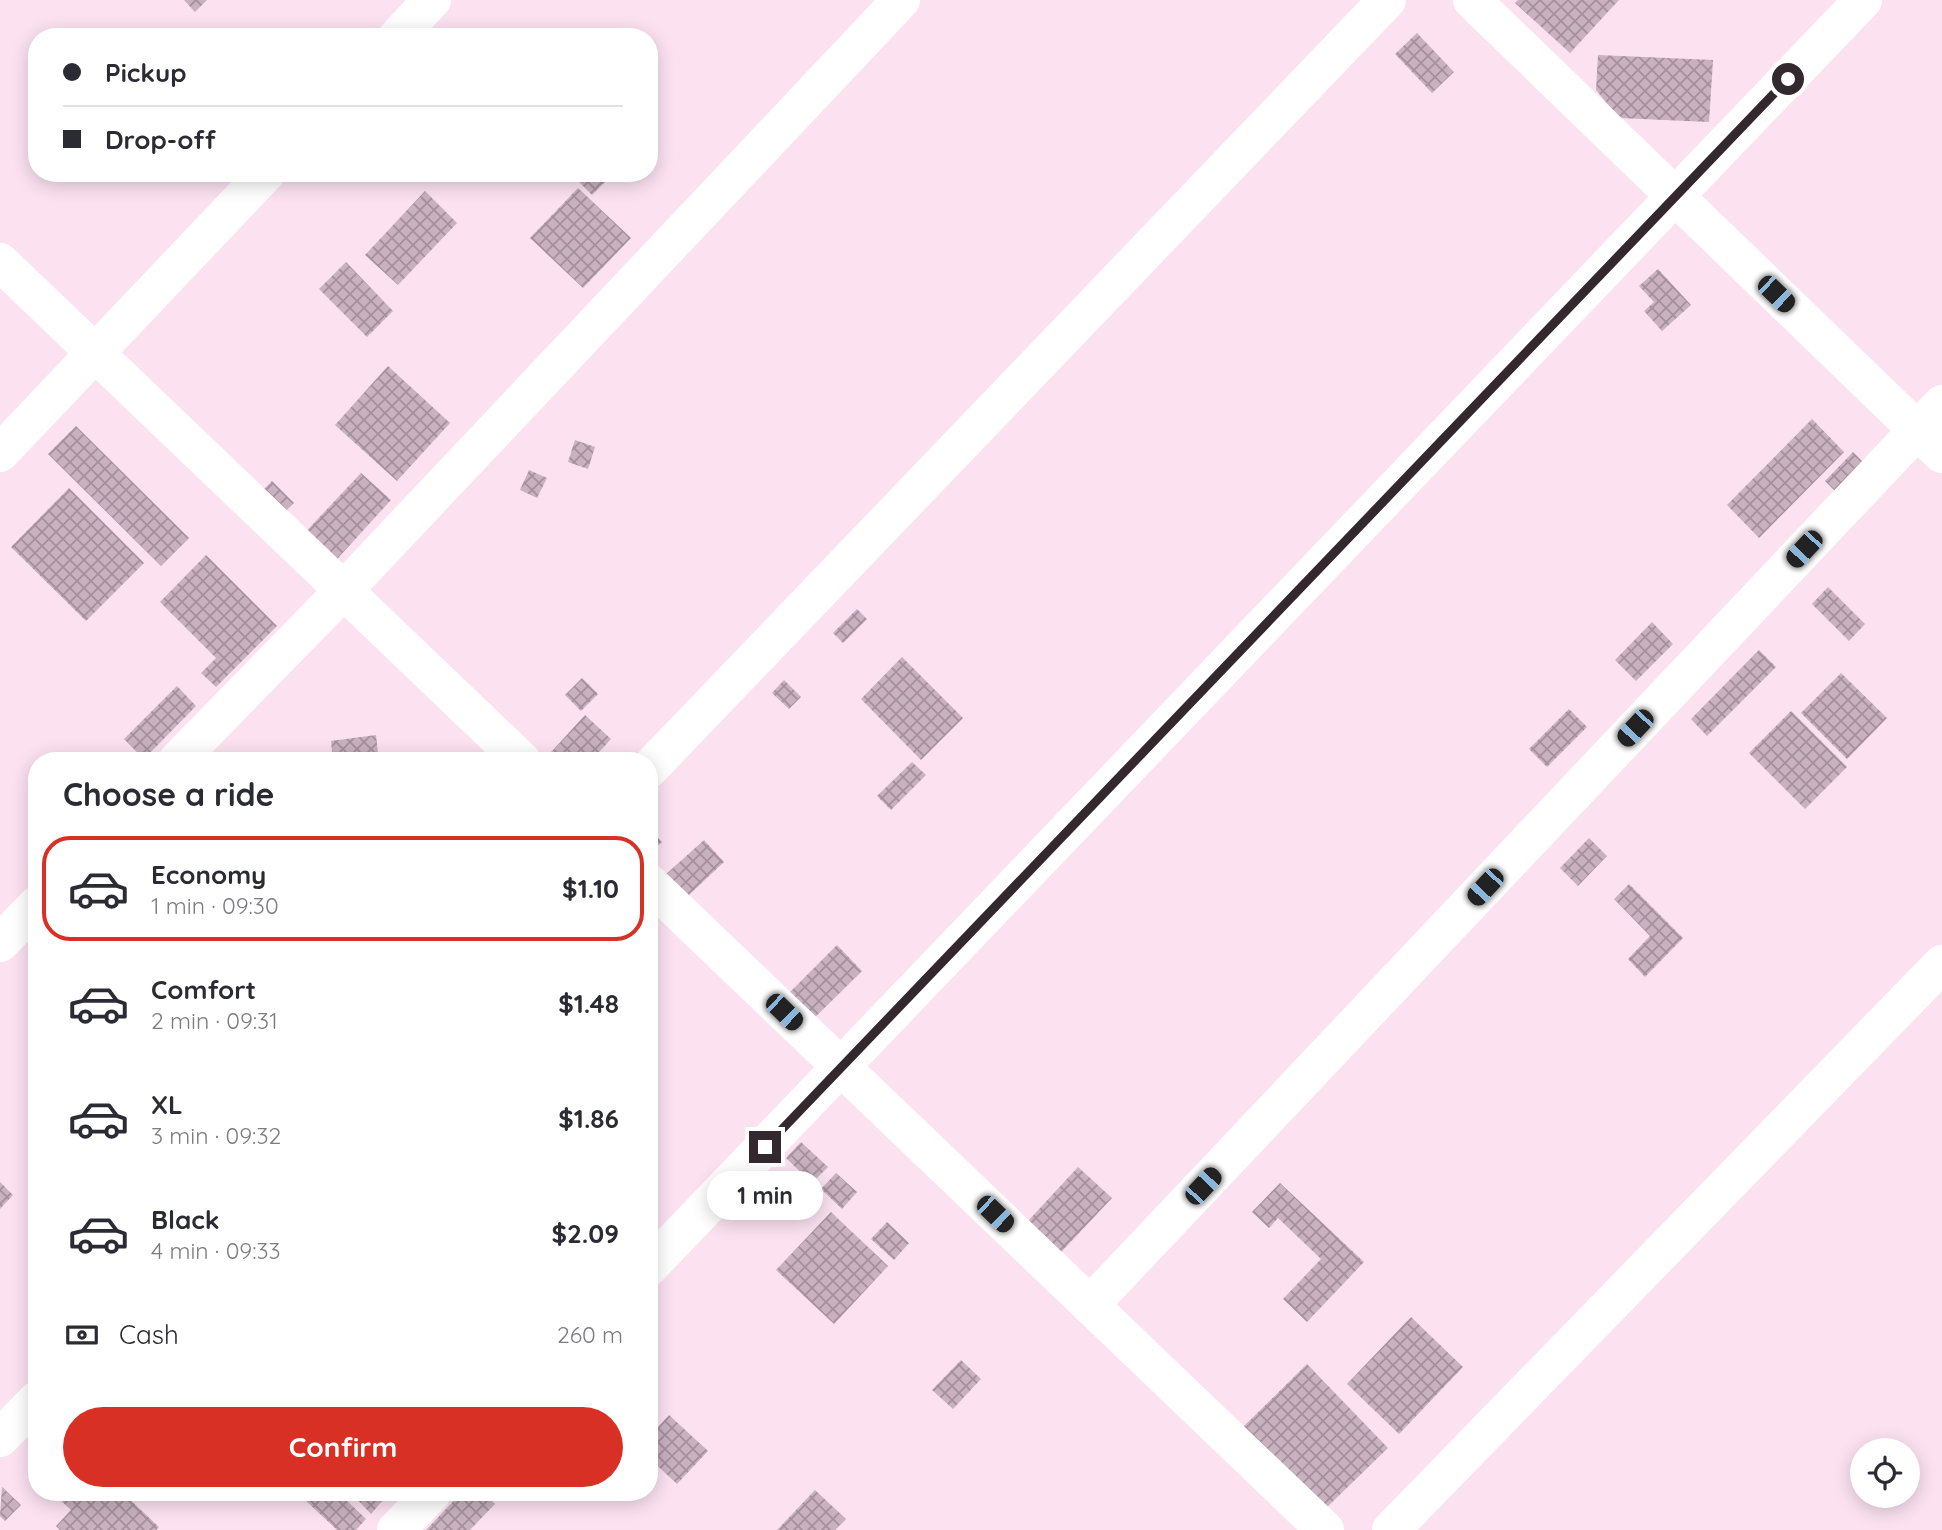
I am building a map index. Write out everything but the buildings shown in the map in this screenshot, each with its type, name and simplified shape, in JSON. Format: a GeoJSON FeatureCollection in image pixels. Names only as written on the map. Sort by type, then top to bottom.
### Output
{"type":"FeatureCollection","features":[{"type":"Feature","properties":{"kind":"street"},"geometry":{"type":"LineString","coordinates":[[406,28],[432,0]]}},
{"type":"Feature","properties":{"kind":"street"},"geometry":{"type":"LineString","coordinates":[[186,752],[343,591],[901,0]]}},
{"type":"Feature","properties":{"kind":"street"},"geometry":{"type":"LineString","coordinates":[[658,760],[1387,0]]}},
{"type":"Feature","properties":{"kind":"street"},"geometry":{"type":"LineString","coordinates":[[1090,1305],[1934,429],[1676,197],[1472,0]]}},
{"type":"Feature","properties":{"kind":"street"},"geometry":{"type":"LineString","coordinates":[[658,1258],[1863,0]]}},
{"type":"Feature","properties":{"kind":"street"},"geometry":{"type":"LineString","coordinates":[[0,453],[257,182]]}},
{"type":"Feature","properties":{"kind":"street"},"geometry":{"type":"LineString","coordinates":[[0,262],[513,752]]}},
{"type":"Feature","properties":{"kind":"street"},"geometry":{"type":"LineString","coordinates":[[658,892],[1325,1530]]}},
{"type":"Feature","properties":{"kind":"street"},"geometry":{"type":"LineString","coordinates":[[0,943],[28,914]]}},
{"type":"Feature","properties":{"kind":"street"},"geometry":{"type":"LineString","coordinates":[[1391,1530],[1942,964]]}},
{"type":"Feature","properties":{"kind":"street"},"geometry":{"type":"LineString","coordinates":[[0,1438],[28,1409]]}},
{"type":"Feature","properties":{"kind":"street"},"geometry":{"type":"LineString","coordinates":[[396,1530],[424,1501]]}},
{"type":"Feature","properties":{"kind":"route"},"geometry":{"type":"LineString","coordinates":[[765,1147],[1788,79]]}}]}
